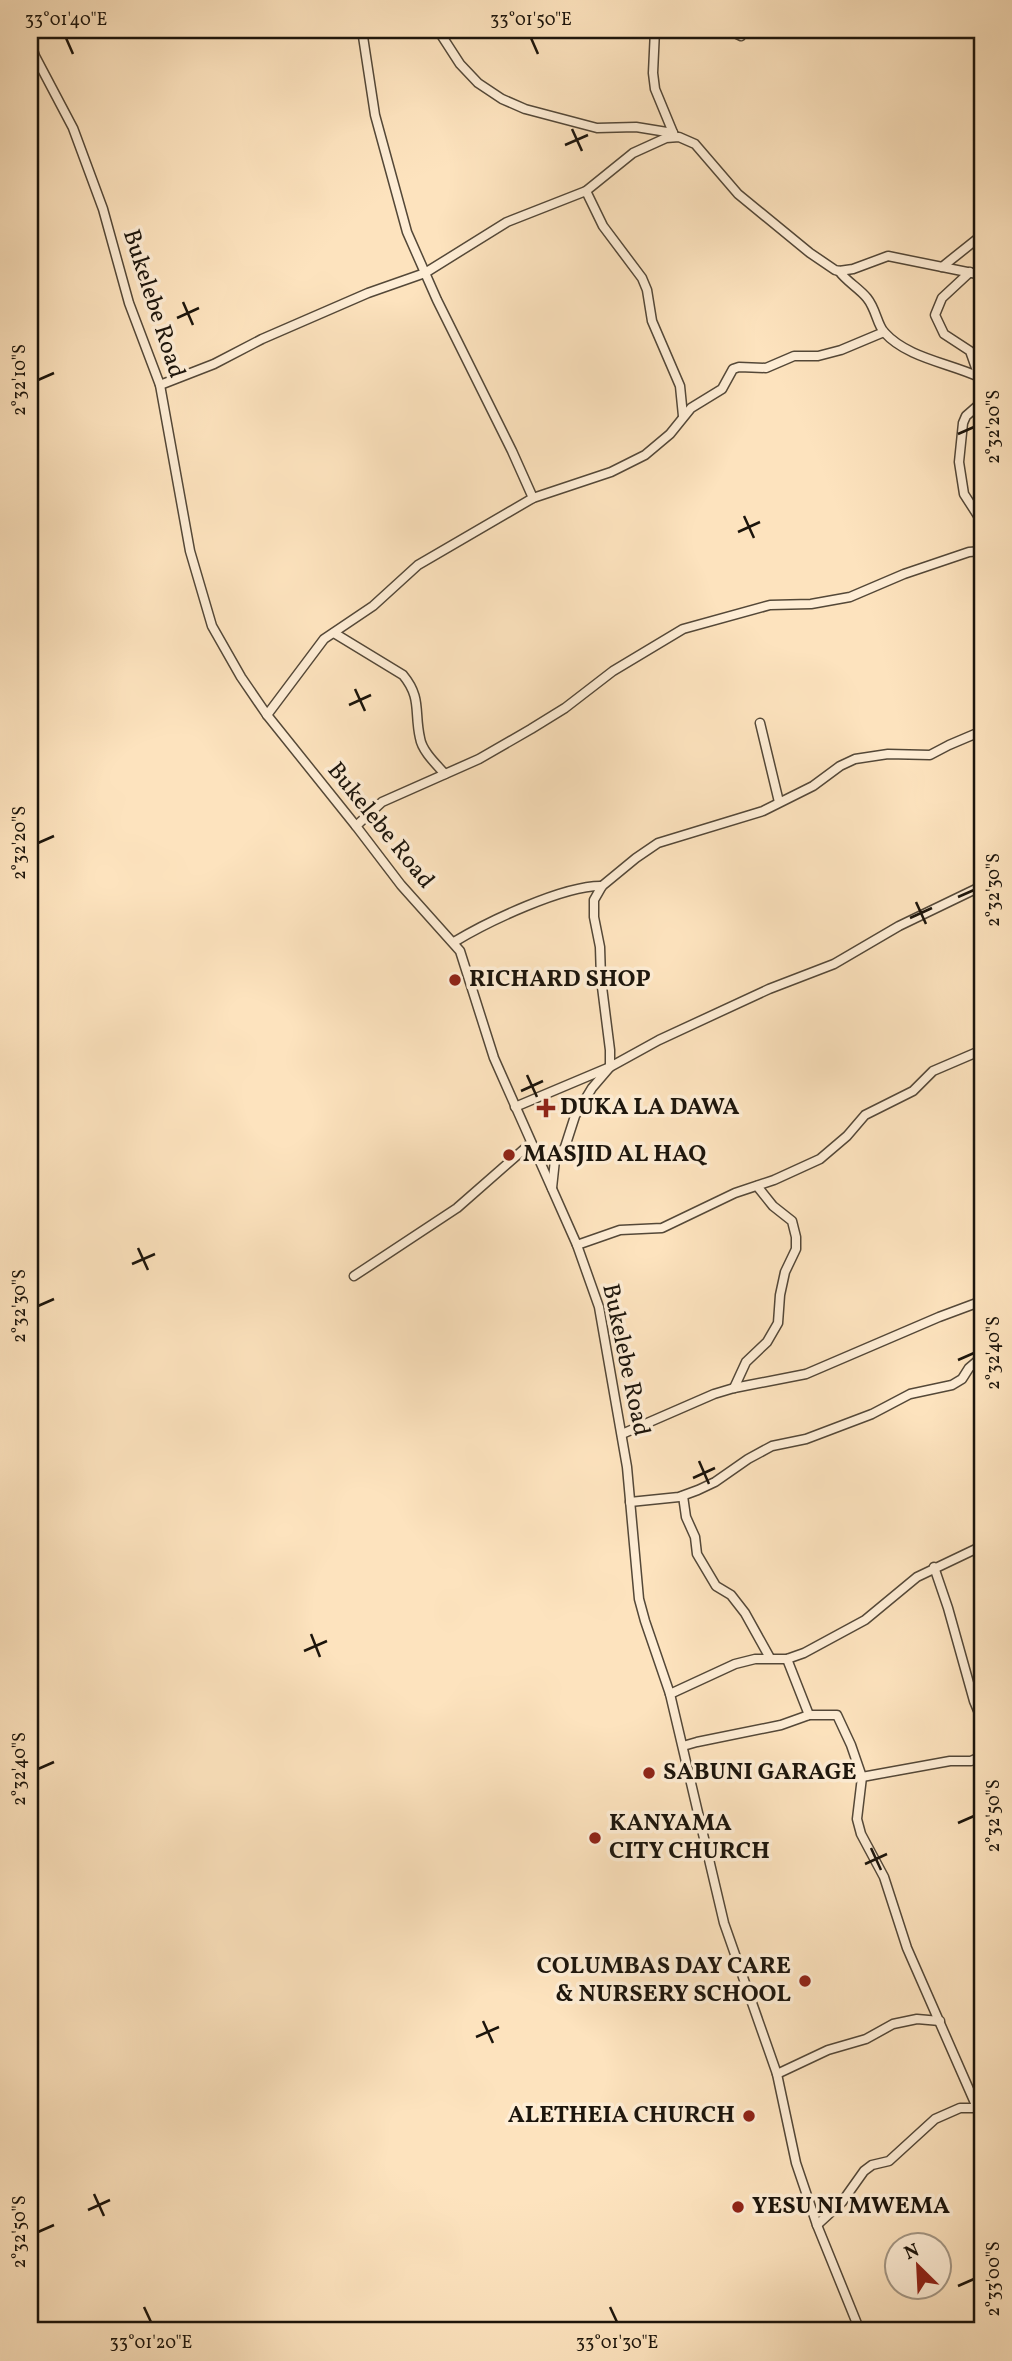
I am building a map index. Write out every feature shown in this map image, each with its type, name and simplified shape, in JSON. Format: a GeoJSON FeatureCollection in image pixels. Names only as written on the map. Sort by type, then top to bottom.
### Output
{"type":"FeatureCollection","features":[{"type":"Feature","properties":{"kind":"street"},"geometry":{"type":"LineString","coordinates":[[362,30],[370,90],[407,232],[533,498]]}},
{"type":"Feature","properties":{"kind":"street"},"geometry":{"type":"LineString","coordinates":[[438,30],[460,64],[478,83],[502,99],[525,109],[597,128],[636,127],[674,135],[695,144],[738,194],[810,253],[839,271],[862,291],[874,306],[884,332],[919,354],[981,381]]}},
{"type":"Feature","properties":{"kind":"street"},"geometry":{"type":"LineString","coordinates":[[655,30],[653,73],[656,89],[674,135]]}},
{"type":"Feature","properties":{"kind":"street"},"geometry":{"type":"LineString","coordinates":[[674,30],[682,33],[697,30]]}},
{"type":"Feature","properties":{"kind":"street"},"geometry":{"type":"LineString","coordinates":[[729,30],[741,36]]}},
{"type":"Feature","properties":{"kind":"street","name":"Bukelebe Road"},"geometry":{"type":"LineString","coordinates":[[30,41],[35,56],[74,128],[103,209],[129,303],[160,385],[190,551],[203,601],[222,646],[267,715],[401,885],[454,942],[465,967],[494,1058],[577,1245],[599,1307],[622,1434],[639,1599],[670,1694],[724,1923],[778,2074],[796,2163],[817,2225],[860,2331]]}},
{"type":"Feature","properties":{"kind":"street"},"geometry":{"type":"LineString","coordinates":[[160,385],[214,364],[262,339],[368,293],[425,273],[507,222],[586,191],[633,153],[674,135]]}},
{"type":"Feature","properties":{"kind":"street"},"geometry":{"type":"LineString","coordinates":[[586,191],[605,230],[642,278],[647,290],[652,321],[680,386],[683,416]]}},
{"type":"Feature","properties":{"kind":"street"},"geometry":{"type":"LineString","coordinates":[[942,267],[982,235]]}},
{"type":"Feature","properties":{"kind":"street"},"geometry":{"type":"LineString","coordinates":[[839,271],[888,256],[982,275]]}},
{"type":"Feature","properties":{"kind":"street"},"geometry":{"type":"LineString","coordinates":[[970,272],[942,298],[935,315],[944,334],[970,351],[981,381]]}},
{"type":"Feature","properties":{"kind":"street"},"geometry":{"type":"LineString","coordinates":[[267,715],[317,646],[373,606],[418,565],[533,498],[611,472],[645,455],[670,434],[683,416],[699,401],[722,389],[735,368],[766,368],[794,356],[818,356],[841,350],[884,332]]}},
{"type":"Feature","properties":{"kind":"street"},"geometry":{"type":"LineString","coordinates":[[982,402],[966,416],[963,423],[959,462],[964,494],[982,522]]}},
{"type":"Feature","properties":{"kind":"street"},"geometry":{"type":"LineString","coordinates":[[356,826],[382,802],[479,760],[554,715],[613,671],[686,627],[770,605],[811,604],[850,597],[904,574],[969,552],[982,551]]}},
{"type":"Feature","properties":{"kind":"street"},"geometry":{"type":"LineString","coordinates":[[334,633],[402,675],[410,684],[416,699],[420,738],[445,774]]}},
{"type":"Feature","properties":{"kind":"street"},"geometry":{"type":"LineString","coordinates":[[760,723],[779,802]]}},
{"type":"Feature","properties":{"kind":"street"},"geometry":{"type":"LineString","coordinates":[[552,1189],[555,1160],[565,1147],[575,1116],[592,1088],[610,1067],[600,947],[594,917],[594,900],[602,886],[658,843],[763,810],[813,786],[855,759],[877,754],[930,755],[982,731]]}},
{"type":"Feature","properties":{"kind":"street"},"geometry":{"type":"LineString","coordinates":[[454,942],[485,923],[553,896],[602,886]]}},
{"type":"Feature","properties":{"kind":"street"},"geometry":{"type":"LineString","coordinates":[[515,1107],[610,1067],[659,1040],[769,989],[834,964],[899,926],[982,886]]}},
{"type":"Feature","properties":{"kind":"street"},"geometry":{"type":"LineString","coordinates":[[577,1245],[620,1230],[662,1228],[735,1193],[822,1157],[847,1136],[864,1115],[913,1091],[933,1071],[982,1050]]}},
{"type":"Feature","properties":{"kind":"street"},"geometry":{"type":"LineString","coordinates":[[354,1276],[457,1208],[530,1144]]}},
{"type":"Feature","properties":{"kind":"street"},"geometry":{"type":"LineString","coordinates":[[733,1388],[747,1362],[767,1342],[778,1323],[779,1295],[785,1272],[796,1249],[792,1221],[774,1206],[757,1186]]}},
{"type":"Feature","properties":{"kind":"street"},"geometry":{"type":"LineString","coordinates":[[622,1434],[688,1404],[733,1388],[806,1374],[982,1301]]}},
{"type":"Feature","properties":{"kind":"street"},"geometry":{"type":"LineString","coordinates":[[631,1502],[683,1496],[715,1482],[772,1446],[801,1441],[872,1414],[909,1394],[952,1385],[962,1379],[969,1368],[982,1357]]}},
{"type":"Feature","properties":{"kind":"street"},"geometry":{"type":"LineString","coordinates":[[683,1496],[697,1554],[716,1586],[731,1595],[745,1613],[770,1658]]}},
{"type":"Feature","properties":{"kind":"street"},"geometry":{"type":"LineString","coordinates":[[670,1694],[735,1664],[770,1658],[787,1659],[823,1644],[854,1626],[908,1583],[934,1567],[982,1546]]}},
{"type":"Feature","properties":{"kind":"street"},"geometry":{"type":"LineString","coordinates":[[934,1567],[982,1720]]}},
{"type":"Feature","properties":{"kind":"street"},"geometry":{"type":"LineString","coordinates":[[787,1659],[808,1715]]}},
{"type":"Feature","properties":{"kind":"street"},"geometry":{"type":"LineString","coordinates":[[682,1746],[781,1726],[808,1715],[836,1715],[851,1745],[862,1777],[857,1819],[861,1834],[884,1877],[907,1948],[982,2119]]}},
{"type":"Feature","properties":{"kind":"street"},"geometry":{"type":"LineString","coordinates":[[862,1777],[950,1761],[971,1761],[982,1756]]}},
{"type":"Feature","properties":{"kind":"street"},"geometry":{"type":"LineString","coordinates":[[778,2074],[828,2050],[866,2039],[894,2024],[917,2019],[940,2021]]}},
{"type":"Feature","properties":{"kind":"street"},"geometry":{"type":"LineString","coordinates":[[817,2225],[842,2202],[864,2171],[872,2165],[889,2161],[935,2119],[960,2108],[977,2108]]}},
{"type":"Feature","properties":{"kind":"place","name":"RICHARD SHOP"},"geometry":{"type":"Point","coordinates":[455,980]}},
{"type":"Feature","properties":{"kind":"place","name":"DUKA LA DAWA"},"geometry":{"type":"Point","coordinates":[546,1108]}},
{"type":"Feature","properties":{"kind":"place","name":"MASJID AL HAQ"},"geometry":{"type":"Point","coordinates":[509,1155]}},
{"type":"Feature","properties":{"kind":"place","name":"SABUNI GARAGE"},"geometry":{"type":"Point","coordinates":[649,1773]}},
{"type":"Feature","properties":{"kind":"place","name":"KANYAMA CITY CHURCH"},"geometry":{"type":"Point","coordinates":[595,1838]}},
{"type":"Feature","properties":{"kind":"place","name":"COLUMBAS DAY CARE & NURSERY SCHOOL"},"geometry":{"type":"Point","coordinates":[805,1981]}},
{"type":"Feature","properties":{"kind":"place","name":"ALETHEIA CHURCH"},"geometry":{"type":"Point","coordinates":[749,2116]}},
{"type":"Feature","properties":{"kind":"place","name":"YESU NI MWEMA"},"geometry":{"type":"Point","coordinates":[738,2207]}}]}
